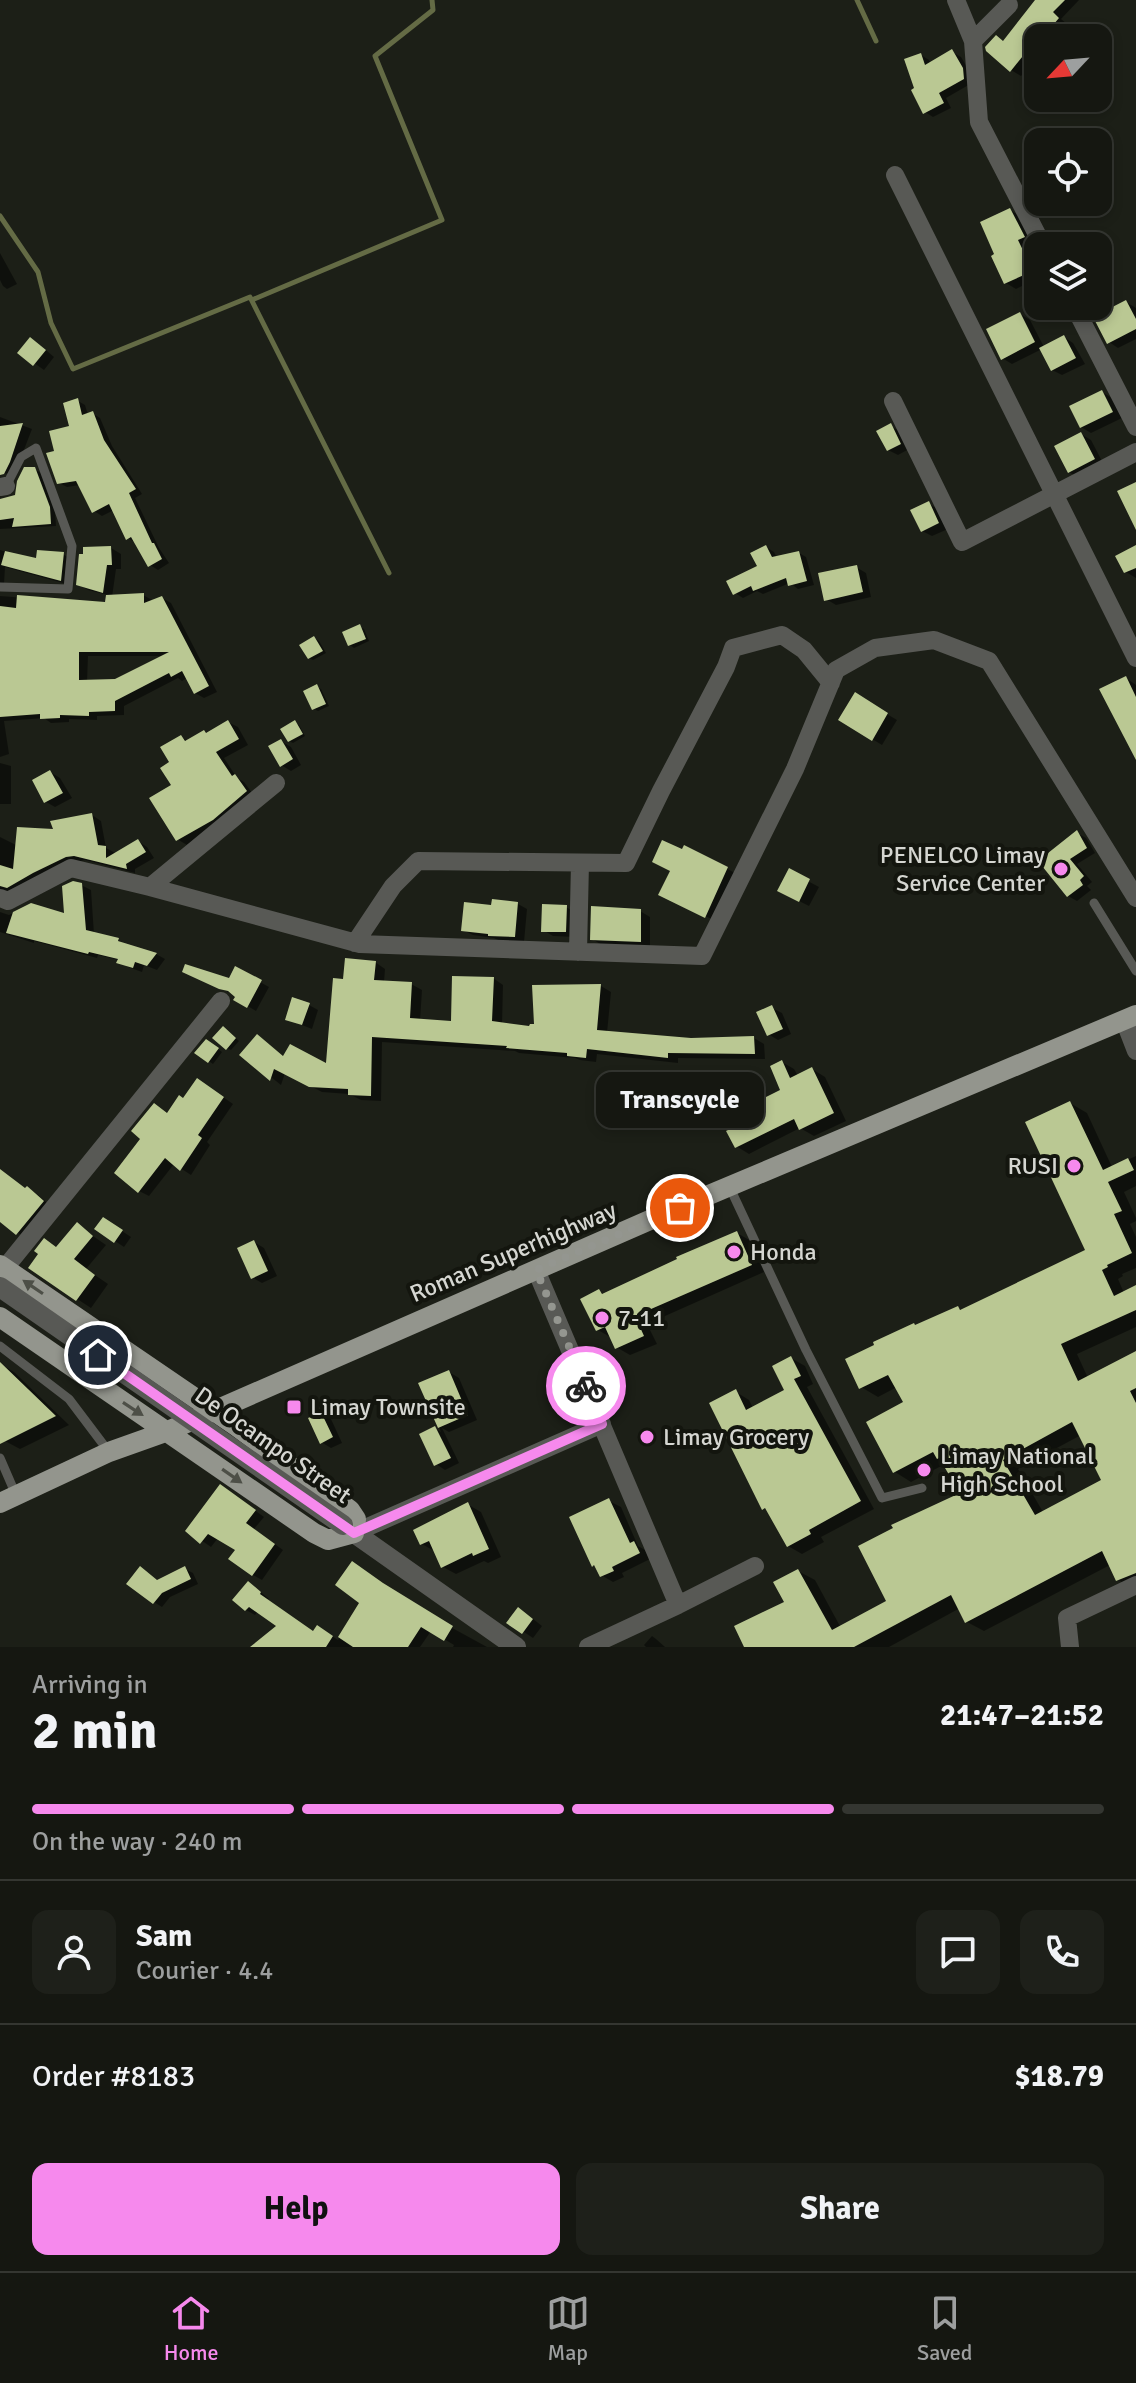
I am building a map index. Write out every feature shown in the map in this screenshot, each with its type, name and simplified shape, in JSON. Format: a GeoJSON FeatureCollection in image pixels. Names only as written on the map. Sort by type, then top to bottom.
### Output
{"type":"FeatureCollection","features":[{"type":"Feature","properties":{"kind":"main road","name":"Roman Superhighway"},"geometry":{"type":"LineString","coordinates":[[8,1499],[109,1452],[168,1431],[536,1270],[1130,1018]]}},
{"type":"Feature","properties":{"kind":"main road"},"geometry":{"type":"LineString","coordinates":[[0,1317],[324,1539],[332,1540],[356,1519],[350,1510],[212,1411],[2,1273]]}},
{"type":"Feature","properties":{"kind":"street"},"geometry":{"type":"LineString","coordinates":[[956,0],[973,41],[979,122],[1036,232]]}},
{"type":"Feature","properties":{"kind":"street"},"geometry":{"type":"LineString","coordinates":[[973,41],[1009,5]]}},
{"type":"Feature","properties":{"kind":"street"},"geometry":{"type":"LineString","coordinates":[[895,175],[1136,658]]}},
{"type":"Feature","properties":{"kind":"street"},"geometry":{"type":"LineString","coordinates":[[1081,320],[1136,427]]}},
{"type":"Feature","properties":{"kind":"street"},"geometry":{"type":"LineString","coordinates":[[893,401],[962,542],[1136,452]]}},
{"type":"Feature","properties":{"kind":"street"},"geometry":{"type":"LineString","coordinates":[[355,943],[393,886],[418,861],[626,863],[733,648],[782,635],[804,650],[831,683]]}},
{"type":"Feature","properties":{"kind":"street"},"geometry":{"type":"LineString","coordinates":[[0,898],[8,901],[71,868],[355,943],[702,956],[795,769],[836,670],[875,648],[934,640],[989,661],[1133,887]]}},
{"type":"Feature","properties":{"kind":"street"},"geometry":{"type":"LineString","coordinates":[[150,887],[276,783]]}},
{"type":"Feature","properties":{"kind":"street"},"geometry":{"type":"LineString","coordinates":[[578,952],[580,863]]}},
{"type":"Feature","properties":{"kind":"street"},"geometry":{"type":"LineString","coordinates":[[2,1273],[221,1001]]}},
{"type":"Feature","properties":{"kind":"street"},"geometry":{"type":"LineString","coordinates":[[1130,1018],[1136,1051]]}},
{"type":"Feature","properties":{"kind":"street"},"geometry":{"type":"LineString","coordinates":[[536,1270],[678,1605]]}},
{"type":"Feature","properties":{"kind":"street","name":"De Ocampo Street"},"geometry":{"type":"LineString","coordinates":[[2,1273],[348,1529],[516,1647]]}},
{"type":"Feature","properties":{"kind":"street"},"geometry":{"type":"LineString","coordinates":[[348,1529],[602,1424]]}},
{"type":"Feature","properties":{"kind":"street"},"geometry":{"type":"LineString","coordinates":[[588,1647],[755,1566]]}},
{"type":"Feature","properties":{"kind":"street"},"geometry":{"type":"LineString","coordinates":[[1070,1647],[1067,1618],[1136,1585]]}},
{"type":"Feature","properties":{"kind":"lane"},"geometry":{"type":"LineString","coordinates":[[0,587],[68,589],[72,546],[36,448],[21,457],[3,487]]}},
{"type":"Feature","properties":{"kind":"lane"},"geometry":{"type":"LineString","coordinates":[[1094,903],[1136,971]]}},
{"type":"Feature","properties":{"kind":"lane"},"geometry":{"type":"LineString","coordinates":[[730,1188],[806,1350],[882,1498],[922,1488]]}},
{"type":"Feature","properties":{"kind":"lane"},"geometry":{"type":"LineString","coordinates":[[0,1346],[69,1399],[109,1452]]}},
{"type":"Feature","properties":{"kind":"lane"},"geometry":{"type":"LineString","coordinates":[[0,1458],[8,1499]]}},
{"type":"Feature","properties":{"kind":"building"},"geometry":{"type":"Polygon","coordinates":[[[1035,0],[1065,0],[1053,12],[1059,18],[1054,24],[1024,24],[1024,55],[1010,72],[985,47],[996,35],[1003,41],[1035,0]]]}},
{"type":"Feature","properties":{"kind":"building"},"geometry":{"type":"Polygon","coordinates":[[[952,49],[963,68],[964,79],[939,93],[944,103],[923,114],[911,90],[914,88],[904,59],[921,53],[925,65],[952,49]]]}},
{"type":"Feature","properties":{"kind":"building"},"geometry":{"type":"Polygon","coordinates":[[[1010,208],[1024,235],[1018,240],[1024,252],[1024,275],[1004,284],[980,222],[1010,208]]]}},
{"type":"Feature","properties":{"kind":"building"},"geometry":{"type":"Polygon","coordinates":[[[1126,300],[1136,319],[1136,329],[1107,344],[1095,320],[1112,320],[1112,307],[1126,300]]]}},
{"type":"Feature","properties":{"kind":"building"},"geometry":{"type":"Polygon","coordinates":[[[1020,312],[1035,342],[1001,360],[986,329],[1020,312]]]}},
{"type":"Feature","properties":{"kind":"building"},"geometry":{"type":"Polygon","coordinates":[[[1064,335],[1076,358],[1051,371],[1039,348],[1064,335]]]}},
{"type":"Feature","properties":{"kind":"building"},"geometry":{"type":"Polygon","coordinates":[[[30,337],[46,350],[33,366],[17,353],[30,337]]]}},
{"type":"Feature","properties":{"kind":"building"},"geometry":{"type":"Polygon","coordinates":[[[1102,390],[1113,412],[1080,428],[1069,406],[1102,390]]]}},
{"type":"Feature","properties":{"kind":"building"},"geometry":{"type":"Polygon","coordinates":[[[78,398],[82,415],[93,411],[104,440],[136,489],[129,493],[162,559],[148,567],[131,537],[126,540],[109,504],[92,513],[76,481],[57,484],[46,453],[54,451],[49,431],[69,426],[63,403],[78,398]]]}},
{"type":"Feature","properties":{"kind":"building"},"geometry":{"type":"Polygon","coordinates":[[[23,423],[10,462],[4,474],[0,475],[0,426],[23,423]]]}},
{"type":"Feature","properties":{"kind":"building"},"geometry":{"type":"Polygon","coordinates":[[[891,423],[901,444],[887,451],[876,431],[891,423]]]}},
{"type":"Feature","properties":{"kind":"building"},"geometry":{"type":"Polygon","coordinates":[[[1081,432],[1095,459],[1068,473],[1054,446],[1081,432]]]}},
{"type":"Feature","properties":{"kind":"building"},"geometry":{"type":"Polygon","coordinates":[[[24,467],[35,467],[50,507],[51,524],[12,527],[14,518],[0,520],[0,499],[15,495],[24,467]]]}},
{"type":"Feature","properties":{"kind":"building"},"geometry":{"type":"Polygon","coordinates":[[[1136,482],[1136,530],[1117,491],[1136,482]]]}},
{"type":"Feature","properties":{"kind":"building"},"geometry":{"type":"Polygon","coordinates":[[[929,501],[939,523],[921,532],[910,510],[929,501]]]}},
{"type":"Feature","properties":{"kind":"building"},"geometry":{"type":"Polygon","coordinates":[[[766,545],[772,557],[799,551],[807,581],[788,586],[786,578],[753,591],[751,586],[733,595],[726,581],[757,566],[750,553],[766,545]]]}},
{"type":"Feature","properties":{"kind":"building"},"geometry":{"type":"Polygon","coordinates":[[[1136,545],[1136,568],[1124,573],[1115,556],[1136,545]]]}},
{"type":"Feature","properties":{"kind":"building"},"geometry":{"type":"Polygon","coordinates":[[[111,546],[112,565],[107,565],[103,593],[76,585],[79,554],[83,554],[83,547],[111,546]]]}},
{"type":"Feature","properties":{"kind":"building"},"geometry":{"type":"Polygon","coordinates":[[[37,550],[64,552],[61,581],[1,565],[5,551],[36,558],[37,550]]]}},
{"type":"Feature","properties":{"kind":"building"},"geometry":{"type":"Polygon","coordinates":[[[857,565],[863,592],[824,601],[818,573],[857,565]]]}},
{"type":"Feature","properties":{"kind":"building"},"geometry":{"type":"Polygon","coordinates":[[[144,593],[144,603],[162,596],[209,686],[194,694],[182,671],[171,677],[169,673],[115,701],[115,711],[89,712],[89,716],[60,715],[60,718],[40,719],[40,714],[0,717],[0,606],[16,608],[17,595],[105,602],[106,595],[144,593]],[[79,652],[79,680],[115,679],[169,652],[79,652]]]}},
{"type":"Feature","properties":{"kind":"building"},"geometry":{"type":"Polygon","coordinates":[[[360,624],[366,639],[348,646],[342,632],[360,624]]]}},
{"type":"Feature","properties":{"kind":"building"},"geometry":{"type":"Polygon","coordinates":[[[314,636],[323,651],[308,659],[299,645],[314,636]]]}},
{"type":"Feature","properties":{"kind":"building"},"geometry":{"type":"Polygon","coordinates":[[[1126,676],[1136,697],[1136,760],[1099,689],[1126,676]]]}},
{"type":"Feature","properties":{"kind":"building"},"geometry":{"type":"Polygon","coordinates":[[[317,684],[326,704],[312,710],[303,691],[317,684]]]}},
{"type":"Feature","properties":{"kind":"building"},"geometry":{"type":"Polygon","coordinates":[[[855,692],[888,713],[872,741],[838,720],[855,692]]]}},
{"type":"Feature","properties":{"kind":"building"},"geometry":{"type":"Polygon","coordinates":[[[228,720],[239,739],[216,752],[232,776],[235,774],[247,791],[213,820],[176,841],[149,798],[171,785],[160,768],[169,762],[160,747],[181,735],[185,741],[204,730],[206,733],[228,720]]]}},
{"type":"Feature","properties":{"kind":"building"},"geometry":{"type":"Polygon","coordinates":[[[295,720],[303,734],[288,742],[280,729],[295,720]]]}},
{"type":"Feature","properties":{"kind":"building"},"geometry":{"type":"Polygon","coordinates":[[[281,739],[293,759],[280,767],[268,746],[281,739]]]}},
{"type":"Feature","properties":{"kind":"building"},"geometry":{"type":"Polygon","coordinates":[[[50,770],[63,793],[44,803],[32,780],[50,770]]]}},
{"type":"Feature","properties":{"kind":"building"},"geometry":{"type":"Polygon","coordinates":[[[92,813],[98,845],[106,846],[106,858],[138,839],[146,852],[126,864],[127,869],[74,856],[66,857],[7,888],[0,886],[0,865],[13,869],[17,827],[53,829],[50,821],[92,813]]]}},
{"type":"Feature","properties":{"kind":"building","name":"PENELCO Limay Service Center"},"geometry":{"type":"Polygon","coordinates":[[[1077,830],[1087,848],[1070,859],[1084,876],[1080,880],[1083,885],[1067,897],[1038,861],[1077,830]]]}},
{"type":"Feature","properties":{"kind":"building"},"geometry":{"type":"Polygon","coordinates":[[[662,840],[682,849],[684,845],[728,867],[705,918],[658,895],[670,871],[652,862],[662,840]]]}},
{"type":"Feature","properties":{"kind":"building"},"geometry":{"type":"Polygon","coordinates":[[[789,868],[810,879],[799,902],[777,891],[789,868]]]}},
{"type":"Feature","properties":{"kind":"building"},"geometry":{"type":"Polygon","coordinates":[[[73,881],[82,883],[86,930],[119,938],[118,941],[157,953],[147,966],[135,962],[133,968],[116,963],[118,959],[6,933],[13,912],[31,903],[64,913],[62,886],[73,881]]]}},
{"type":"Feature","properties":{"kind":"building"},"geometry":{"type":"Polygon","coordinates":[[[492,899],[518,902],[515,937],[461,931],[464,902],[491,905],[492,899]]]}},
{"type":"Feature","properties":{"kind":"building"},"geometry":{"type":"Polygon","coordinates":[[[542,904],[567,905],[566,932],[541,932],[542,904]]]}},
{"type":"Feature","properties":{"kind":"building"},"geometry":{"type":"Polygon","coordinates":[[[591,906],[641,909],[641,942],[590,940],[591,906]]]}},
{"type":"Feature","properties":{"kind":"building"},"geometry":{"type":"Polygon","coordinates":[[[345,958],[376,961],[374,980],[412,982],[410,1018],[451,1021],[452,976],[494,977],[492,1021],[529,1026],[534,1024],[532,985],[601,984],[597,1030],[691,1038],[754,1036],[755,1054],[668,1053],[668,1058],[587,1049],[586,1058],[507,1046],[372,1037],[371,1096],[348,1095],[348,1089],[309,1087],[274,1069],[270,1081],[239,1055],[257,1034],[283,1056],[290,1044],[326,1063],[333,978],[343,979],[345,958]]]}},
{"type":"Feature","properties":{"kind":"building"},"geometry":{"type":"Polygon","coordinates":[[[185,964],[229,978],[235,966],[262,980],[247,1008],[233,1000],[235,997],[228,991],[182,972],[185,964]]]}},
{"type":"Feature","properties":{"kind":"building"},"geometry":{"type":"Polygon","coordinates":[[[292,997],[310,1003],[302,1025],[285,1020],[292,997]]]}},
{"type":"Feature","properties":{"kind":"building"},"geometry":{"type":"Polygon","coordinates":[[[772,1005],[783,1029],[767,1036],[756,1012],[772,1005]]]}},
{"type":"Feature","properties":{"kind":"building"},"geometry":{"type":"Polygon","coordinates":[[[223,1026],[236,1038],[226,1050],[212,1038],[223,1026]]]}},
{"type":"Feature","properties":{"kind":"building"},"geometry":{"type":"Polygon","coordinates":[[[206,1039],[219,1048],[208,1063],[194,1053],[206,1039]]]}},
{"type":"Feature","properties":{"kind":"building"},"geometry":{"type":"Polygon","coordinates":[[[782,1060],[790,1078],[812,1067],[834,1113],[799,1130],[794,1119],[735,1148],[726,1131],[762,1113],[756,1102],[780,1090],[770,1066],[782,1060]]]}},
{"type":"Feature","properties":{"kind":"building"},"geometry":{"type":"Polygon","coordinates":[[[197,1078],[224,1097],[198,1135],[202,1138],[180,1171],[165,1158],[138,1193],[114,1173],[140,1139],[131,1131],[154,1103],[167,1113],[179,1095],[183,1098],[197,1078]]]}},
{"type":"Feature","properties":{"kind":"building"},"geometry":{"type":"Polygon","coordinates":[[[1070,1101],[1103,1170],[1128,1158],[1134,1170],[1108,1182],[1122,1211],[1114,1214],[1132,1253],[1102,1270],[1114,1296],[1136,1285],[1136,1310],[1061,1344],[1078,1381],[1136,1351],[1136,1388],[1130,1391],[1136,1403],[1136,1573],[1116,1581],[1102,1551],[965,1623],[951,1595],[854,1647],[744,1647],[734,1626],[784,1602],[773,1582],[798,1569],[832,1630],[886,1601],[858,1546],[893,1528],[891,1525],[960,1493],[933,1452],[893,1473],[866,1422],[903,1402],[888,1375],[859,1389],[845,1359],[914,1323],[958,1306],[960,1310],[1085,1250],[1025,1122],[1070,1101]],[[1072,1422],[1003,1460],[1035,1515],[1101,1480],[1072,1422]]]}},
{"type":"Feature","properties":{"kind":"building"},"geometry":{"type":"Polygon","coordinates":[[[0,1169],[44,1201],[16,1235],[0,1222],[0,1169]]]}},
{"type":"Feature","properties":{"kind":"building"},"geometry":{"type":"Polygon","coordinates":[[[103,1217],[123,1230],[114,1243],[94,1229],[103,1217]]]}},
{"type":"Feature","properties":{"kind":"building"},"geometry":{"type":"Polygon","coordinates":[[[77,1222],[93,1236],[74,1259],[95,1275],[76,1301],[28,1268],[38,1254],[34,1251],[44,1238],[56,1247],[77,1222]]]}},
{"type":"Feature","properties":{"kind":"building"},"geometry":{"type":"Polygon","coordinates":[[[737,1231],[752,1265],[635,1316],[644,1336],[615,1349],[605,1327],[596,1331],[580,1299],[599,1289],[602,1294],[737,1231]]]}},
{"type":"Feature","properties":{"kind":"building"},"geometry":{"type":"Polygon","coordinates":[[[254,1240],[268,1271],[251,1279],[237,1248],[254,1240]]]}},
{"type":"Feature","properties":{"kind":"building"},"geometry":{"type":"Polygon","coordinates":[[[791,1356],[801,1376],[794,1379],[861,1501],[809,1530],[811,1534],[787,1547],[765,1508],[762,1510],[709,1403],[736,1389],[746,1410],[784,1390],[772,1366],[791,1356]]]}},
{"type":"Feature","properties":{"kind":"building"},"geometry":{"type":"Polygon","coordinates":[[[0,1362],[56,1416],[0,1444],[0,1362]]]}},
{"type":"Feature","properties":{"kind":"building"},"geometry":{"type":"Polygon","coordinates":[[[449,1370],[468,1415],[438,1428],[418,1383],[449,1370]]]}},
{"type":"Feature","properties":{"kind":"building"},"geometry":{"type":"Polygon","coordinates":[[[321,1412],[333,1437],[320,1444],[308,1418],[321,1412]]]}},
{"type":"Feature","properties":{"kind":"building"},"geometry":{"type":"Polygon","coordinates":[[[435,1426],[451,1458],[434,1466],[419,1434],[435,1426]]]}},
{"type":"Feature","properties":{"kind":"building"},"geometry":{"type":"Polygon","coordinates":[[[220,1484],[256,1510],[246,1523],[275,1544],[252,1576],[228,1559],[235,1550],[208,1534],[200,1544],[185,1531],[220,1484]]]}},
{"type":"Feature","properties":{"kind":"building"},"geometry":{"type":"Polygon","coordinates":[[[609,1498],[630,1543],[634,1541],[640,1553],[612,1567],[614,1571],[600,1577],[594,1565],[592,1567],[569,1517],[609,1498]]]}},
{"type":"Feature","properties":{"kind":"building"},"geometry":{"type":"Polygon","coordinates":[[[468,1502],[489,1549],[473,1556],[472,1553],[441,1568],[429,1541],[420,1545],[413,1530],[468,1502]]]}},
{"type":"Feature","properties":{"kind":"building"},"geometry":{"type":"Polygon","coordinates":[[[352,1561],[453,1626],[444,1641],[421,1627],[408,1647],[353,1647],[338,1637],[359,1603],[335,1585],[352,1561]]]}},
{"type":"Feature","properties":{"kind":"building"},"geometry":{"type":"Polygon","coordinates":[[[140,1566],[157,1580],[185,1566],[191,1579],[162,1593],[153,1604],[126,1584],[140,1566]]]}},
{"type":"Feature","properties":{"kind":"building"},"geometry":{"type":"Polygon","coordinates":[[[248,1581],[260,1594],[313,1631],[317,1625],[333,1636],[326,1647],[250,1647],[276,1626],[249,1607],[245,1611],[232,1600],[248,1581]]]}},
{"type":"Feature","properties":{"kind":"building"},"geometry":{"type":"Polygon","coordinates":[[[518,1607],[533,1619],[522,1634],[506,1623],[518,1607]]]}},
{"type":"Feature","properties":{"kind":"waterway"},"geometry":{"type":"LineString","coordinates":[[252,300],[442,220],[375,56],[433,10],[432,0]]}},
{"type":"Feature","properties":{"kind":"waterway"},"geometry":{"type":"LineString","coordinates":[[857,0],[876,41]]}},
{"type":"Feature","properties":{"kind":"waterway"},"geometry":{"type":"LineString","coordinates":[[0,216],[38,272],[51,323],[73,369],[250,297],[389,573]]}},
{"type":"Feature","properties":{"kind":"way so far"},"geometry":{"type":"LineString","coordinates":[[586,1386],[536,1270],[680,1208]]}},
{"type":"Feature","properties":{"kind":"place","name":"PENELCO Limay Service Center"},"geometry":{"type":"Point","coordinates":[1061,869]}},
{"type":"Feature","properties":{"kind":"place","name":"RUSI"},"geometry":{"type":"Point","coordinates":[1074,1166]}},
{"type":"Feature","properties":{"kind":"place","name":"Transcycle"},"geometry":{"type":"Point","coordinates":[680,1208]}},
{"type":"Feature","properties":{"kind":"place","name":"Honda"},"geometry":{"type":"Point","coordinates":[734,1252]}},
{"type":"Feature","properties":{"kind":"place","name":"7-11"},"geometry":{"type":"Point","coordinates":[602,1318]}},
{"type":"Feature","properties":{"kind":"place","name":"Limay Townsite"},"geometry":{"type":"Point","coordinates":[294,1407]}},
{"type":"Feature","properties":{"kind":"place","name":"Limay Grocery"},"geometry":{"type":"Point","coordinates":[647,1437]}},
{"type":"Feature","properties":{"kind":"place","name":"Limay National High School"},"geometry":{"type":"Point","coordinates":[924,1470]}},
{"type":"Feature","properties":{"kind":"route"},"geometry":{"type":"LineString","coordinates":[[98,1355],[354,1533],[602,1424],[586,1386]]}}]}
